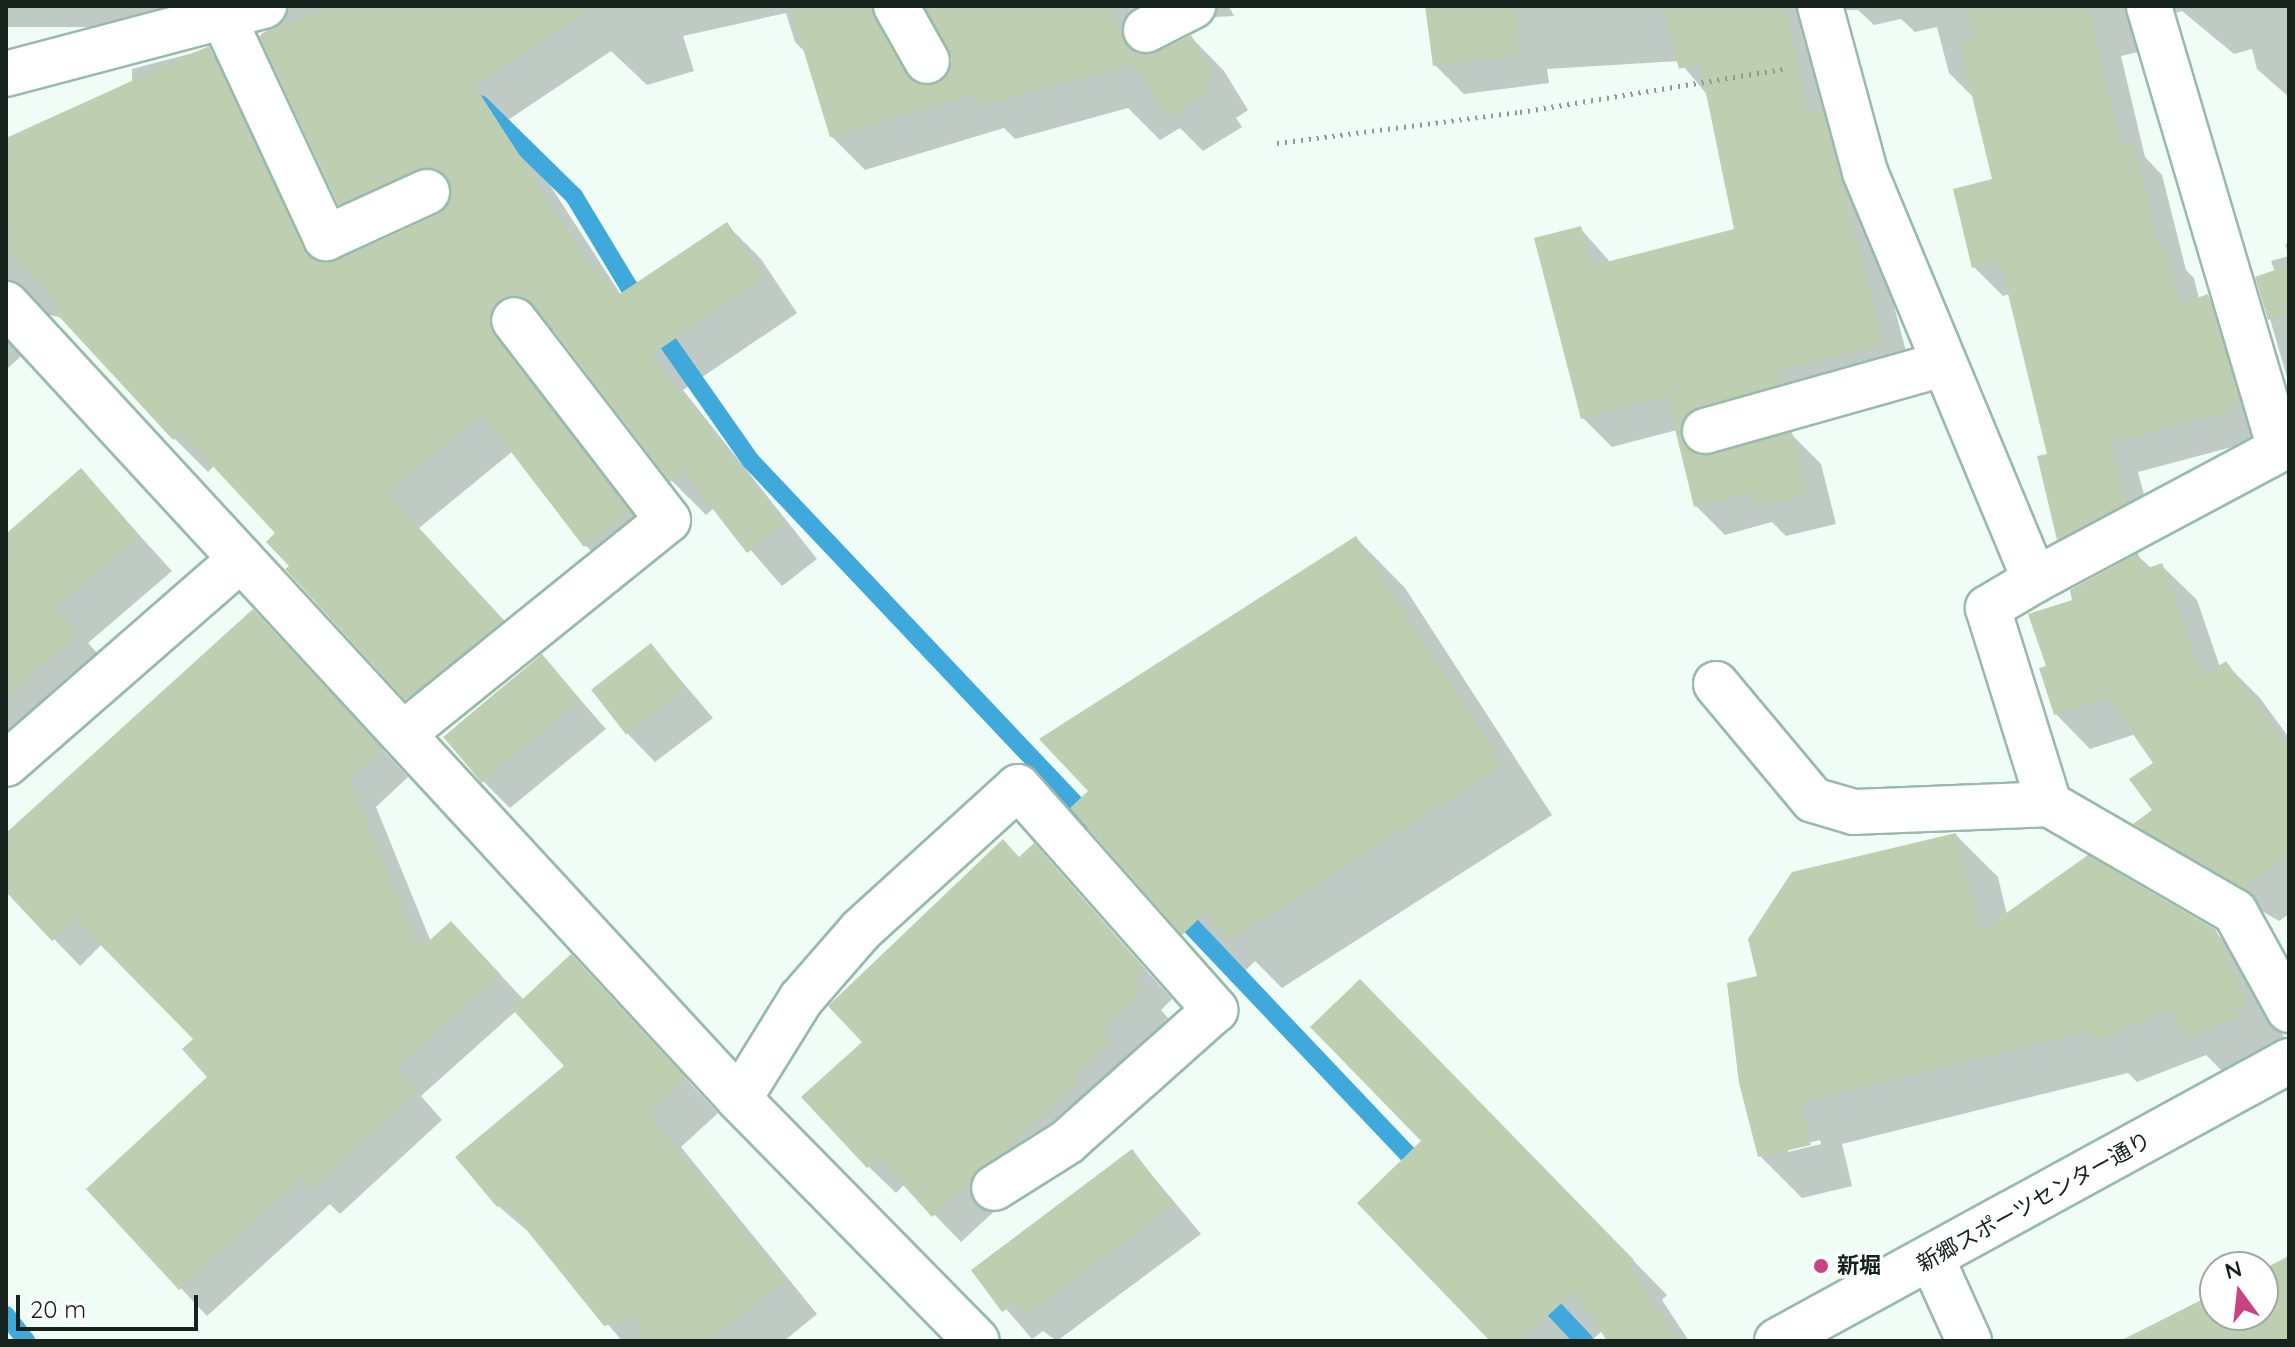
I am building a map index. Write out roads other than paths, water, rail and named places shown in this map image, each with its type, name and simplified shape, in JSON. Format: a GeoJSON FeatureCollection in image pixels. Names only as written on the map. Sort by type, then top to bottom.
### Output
{"type":"FeatureCollection","features":[{"type":"Feature","properties":{"kind":"street"},"geometry":{"type":"LineString","coordinates":[[6,74],[264,6]]}},
{"type":"Feature","properties":{"kind":"street"},"geometry":{"type":"LineString","coordinates":[[896,6],[927,61]]}},
{"type":"Feature","properties":{"kind":"street"},"geometry":{"type":"LineString","coordinates":[[1146,30],[1193,6]]}},
{"type":"Feature","properties":{"kind":"street"},"geometry":{"type":"LineString","coordinates":[[1820,6],[1865,172],[2035,580]]}},
{"type":"Feature","properties":{"kind":"street"},"geometry":{"type":"LineString","coordinates":[[2049,804],[1988,608],[2280,449],[2149,6]]}},
{"type":"Feature","properties":{"kind":"street"},"geometry":{"type":"LineString","coordinates":[[223,17],[326,238],[427,192]]}},
{"type":"Feature","properties":{"kind":"street"},"geometry":{"type":"LineString","coordinates":[[6,304],[739,1099],[977,1341]]}},
{"type":"Feature","properties":{"kind":"street"},"geometry":{"type":"LineString","coordinates":[[404,733],[668,520],[514,320]]}},
{"type":"Feature","properties":{"kind":"street"},"geometry":{"type":"LineString","coordinates":[[1705,431],[1944,364]]}},
{"type":"Feature","properties":{"kind":"street"},"geometry":{"type":"LineString","coordinates":[[6,764],[241,559]]}},
{"type":"Feature","properties":{"kind":"street"},"geometry":{"type":"LineString","coordinates":[[1716,684],[1813,800],[1854,812],[2049,804],[2235,912],[2289,1010]]}},
{"type":"Feature","properties":{"kind":"street"},"geometry":{"type":"LineString","coordinates":[[739,1099],[801,999],[861,930],[1018,787],[1215,1010],[1067,1142],[994,1188]]}},
{"type":"Feature","properties":{"kind":"street","name":"新郷スポーツセンター通り"},"geometry":{"type":"LineString","coordinates":[[1777,1341],[1932,1259],[2289,1061]]}},
{"type":"Feature","properties":{"kind":"street"},"geometry":{"type":"LineString","coordinates":[[1932,1259],[1969,1341]]}},
{"type":"Feature","properties":{"kind":"waterway"},"geometry":{"type":"LineString","coordinates":[[480,104],[574,196],[629,287],[751,461],[1090,819]]}},
{"type":"Feature","properties":{"kind":"waterway"},"geometry":{"type":"LineString","coordinates":[[1176,910],[1423,1170]]}},
{"type":"Feature","properties":{"kind":"waterway"},"geometry":{"type":"LineString","coordinates":[[1539,1293],[1584,1341]]}},
{"type":"Feature","properties":{"kind":"waterway"},"geometry":{"type":"LineString","coordinates":[[6,1315],[26,1341]]}},
{"type":"Feature","properties":{"kind":"place","name":"新堀"},"geometry":{"type":"Point","coordinates":[1821,1266]}}]}
